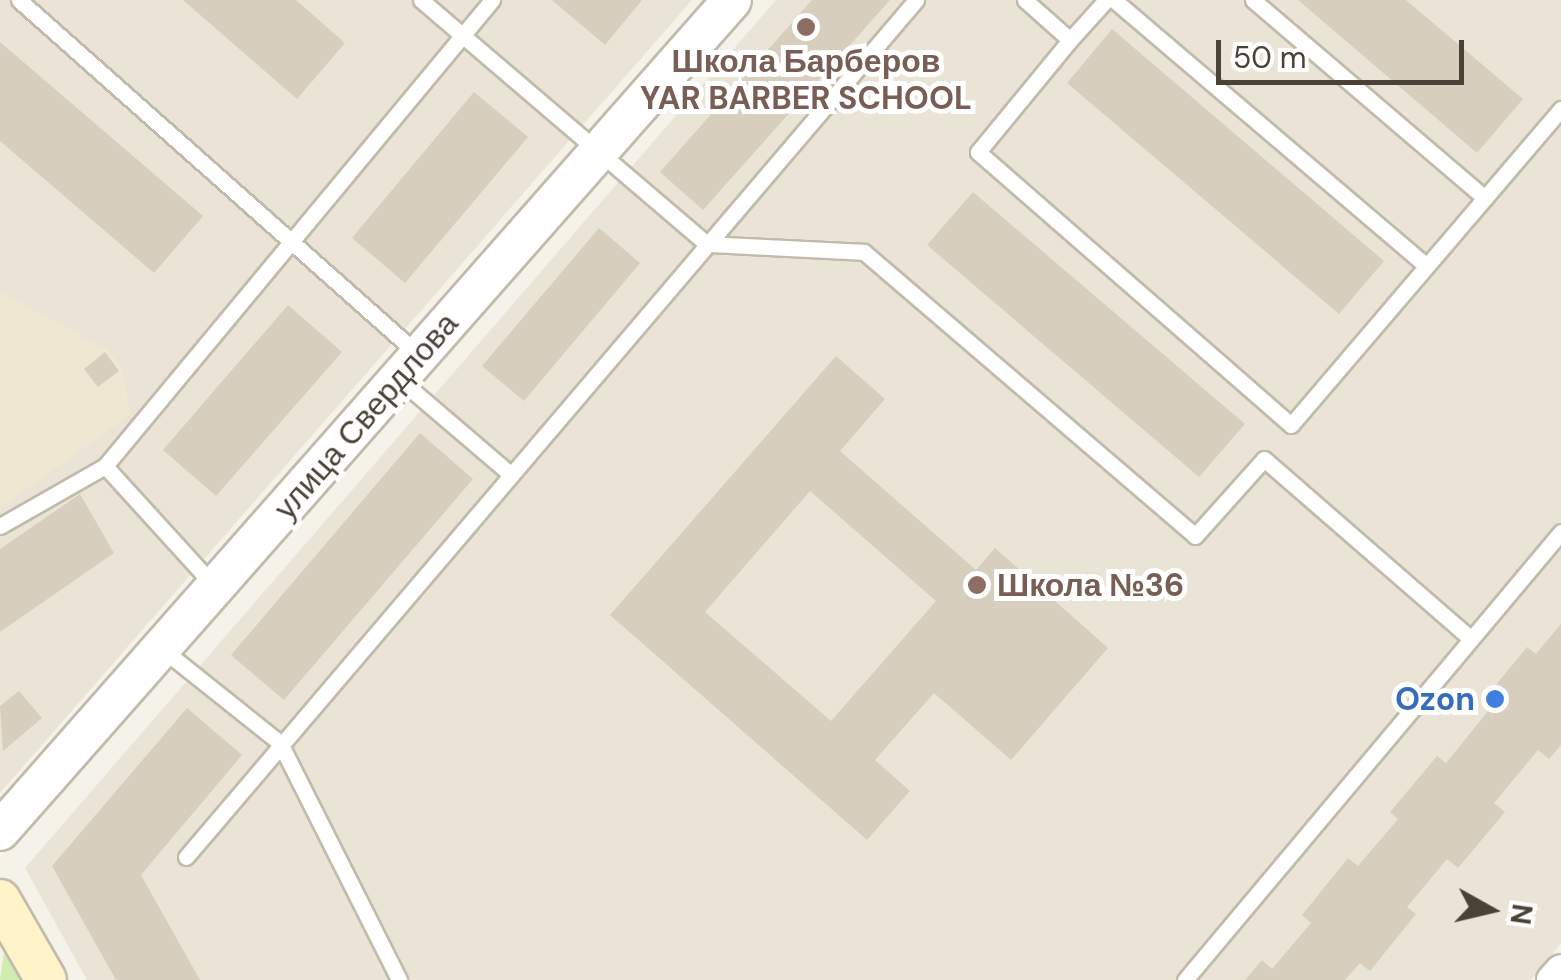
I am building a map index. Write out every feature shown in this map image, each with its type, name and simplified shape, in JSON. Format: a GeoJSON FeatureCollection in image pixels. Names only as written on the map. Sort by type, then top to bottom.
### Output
{"type":"FeatureCollection","features":[{"type":"Feature","properties":{"kind":"main road"},"geometry":{"type":"LineString","coordinates":[[0,900],[46,980]]}},
{"type":"Feature","properties":{"kind":"street","name":"улица Свердлова"},"geometry":{"type":"LineString","coordinates":[[0,832],[732,0]]}},
{"type":"Feature","properties":{"kind":"street"},"geometry":{"type":"LineString","coordinates":[[1552,980],[1561,970]]}},
{"type":"Feature","properties":{"kind":"lane"},"geometry":{"type":"LineString","coordinates":[[19,0],[292,243],[508,472]]}},
{"type":"Feature","properties":{"kind":"lane"},"geometry":{"type":"LineString","coordinates":[[421,0],[707,244],[864,252],[1195,536],[1264,459],[1471,639]]}},
{"type":"Feature","properties":{"kind":"lane"},"geometry":{"type":"LineString","coordinates":[[0,526],[105,466],[492,0]]}},
{"type":"Feature","properties":{"kind":"lane"},"geometry":{"type":"LineString","coordinates":[[186,857],[508,472],[916,0]]}},
{"type":"Feature","properties":{"kind":"lane"},"geometry":{"type":"LineString","coordinates":[[1025,0],[1070,40]]}},
{"type":"Feature","properties":{"kind":"lane"},"geometry":{"type":"LineString","coordinates":[[1106,0],[978,152],[1291,425],[1561,108]]}},
{"type":"Feature","properties":{"kind":"lane"},"geometry":{"type":"LineString","coordinates":[[1114,0],[1426,266]]}},
{"type":"Feature","properties":{"kind":"lane"},"geometry":{"type":"LineString","coordinates":[[1253,0],[1485,198]]}},
{"type":"Feature","properties":{"kind":"lane"},"geometry":{"type":"LineString","coordinates":[[105,466],[215,587]]}},
{"type":"Feature","properties":{"kind":"lane"},"geometry":{"type":"LineString","coordinates":[[1185,980],[1561,532]]}},
{"type":"Feature","properties":{"kind":"lane"},"geometry":{"type":"LineString","coordinates":[[162,648],[280,744],[400,980]]}},
{"type":"Feature","properties":{"kind":"shaded area"},"geometry":{"type":"Polygon","coordinates":[[[0,0],[692,0],[0,793],[0,0]]]}},
{"type":"Feature","properties":{"kind":"shaded area"},"geometry":{"type":"Polygon","coordinates":[[[776,0],[1561,0],[1561,943],[1531,980],[87,980],[25,868],[776,0]]]}},
{"type":"Feature","properties":{"kind":"shaded area"},"geometry":{"type":"Polygon","coordinates":[[[0,292],[108,350],[122,367],[130,415],[0,508],[0,292]]]}},
{"type":"Feature","properties":{"kind":"green space"},"geometry":{"type":"Polygon","coordinates":[[[5,946],[24,980],[0,980],[5,946]]]}},
{"type":"Feature","properties":{"kind":"building"},"geometry":{"type":"Polygon","coordinates":[[[183,0],[296,0],[345,43],[297,99],[183,0]]]}},
{"type":"Feature","properties":{"kind":"building"},"geometry":{"type":"Polygon","coordinates":[[[552,0],[642,0],[605,45],[552,0]]]}},
{"type":"Feature","properties":{"kind":"building"},"geometry":{"type":"Polygon","coordinates":[[[812,0],[890,0],[703,210],[660,172],[812,0]]]}},
{"type":"Feature","properties":{"kind":"building"},"geometry":{"type":"Polygon","coordinates":[[[1298,0],[1406,0],[1523,99],[1477,153],[1298,0]]]}},
{"type":"Feature","properties":{"kind":"building"},"geometry":{"type":"Polygon","coordinates":[[[1112,29],[1384,261],[1339,314],[1067,83],[1112,29]]]}},
{"type":"Feature","properties":{"kind":"building"},"geometry":{"type":"Polygon","coordinates":[[[0,42],[203,216],[154,273],[0,141],[0,42]]]}},
{"type":"Feature","properties":{"kind":"building"},"geometry":{"type":"Polygon","coordinates":[[[474,92],[528,137],[405,283],[352,238],[474,92]]]}},
{"type":"Feature","properties":{"kind":"building"},"geometry":{"type":"Polygon","coordinates":[[[973,192],[1245,424],[1199,477],[927,245],[973,192]]]}},
{"type":"Feature","properties":{"kind":"building"},"geometry":{"type":"Polygon","coordinates":[[[599,228],[640,263],[524,401],[482,366],[599,228]]]}},
{"type":"Feature","properties":{"kind":"building"},"geometry":{"type":"Polygon","coordinates":[[[288,305],[342,352],[216,496],[163,450],[288,305]]]}},
{"type":"Feature","properties":{"kind":"building"},"geometry":{"type":"Polygon","coordinates":[[[105,352],[119,371],[98,387],[84,369],[105,352]]]}},
{"type":"Feature","properties":{"kind":"building","name":"Школа №36"},"geometry":{"type":"Polygon","coordinates":[[[836,356],[885,399],[840,451],[976,570],[995,548],[1108,648],[1011,760],[934,693],[875,760],[910,791],[867,840],[610,615],[836,356]],[[810,491],[705,612],[831,721],[936,601],[810,491]]]}},
{"type":"Feature","properties":{"kind":"building"},"geometry":{"type":"Polygon","coordinates":[[[420,433],[473,479],[284,700],[231,655],[420,433]]]}},
{"type":"Feature","properties":{"kind":"building"},"geometry":{"type":"Polygon","coordinates":[[[80,494],[114,553],[0,632],[0,549],[80,494]]]}},
{"type":"Feature","properties":{"kind":"building"},"geometry":{"type":"Polygon","coordinates":[[[1561,624],[1561,745],[1549,759],[1538,750],[1494,803],[1505,812],[1458,868],[1447,859],[1407,907],[1416,914],[1370,971],[1360,963],[1345,980],[1245,980],[1262,960],[1272,969],[1311,923],[1302,915],[1348,858],[1358,866],[1398,819],[1390,812],[1437,756],[1446,763],[1489,710],[1481,703],[1527,647],[1536,654],[1561,624]]]}},
{"type":"Feature","properties":{"kind":"building"},"geometry":{"type":"Polygon","coordinates":[[[19,691],[42,718],[3,751],[0,706],[19,691]]]}},
{"type":"Feature","properties":{"kind":"building"},"geometry":{"type":"Polygon","coordinates":[[[187,708],[242,755],[141,875],[200,980],[116,980],[52,866],[187,708]]]}},
{"type":"Feature","properties":{"kind":"place","name":"Школа Барберов YAR BARBER SCHOOL"},"geometry":{"type":"Point","coordinates":[806,27]}},
{"type":"Feature","properties":{"kind":"place","name":"Школа №36"},"geometry":{"type":"Point","coordinates":[977,585]}},
{"type":"Feature","properties":{"kind":"place","name":"Ozon"},"geometry":{"type":"Point","coordinates":[1495,699]}}]}
